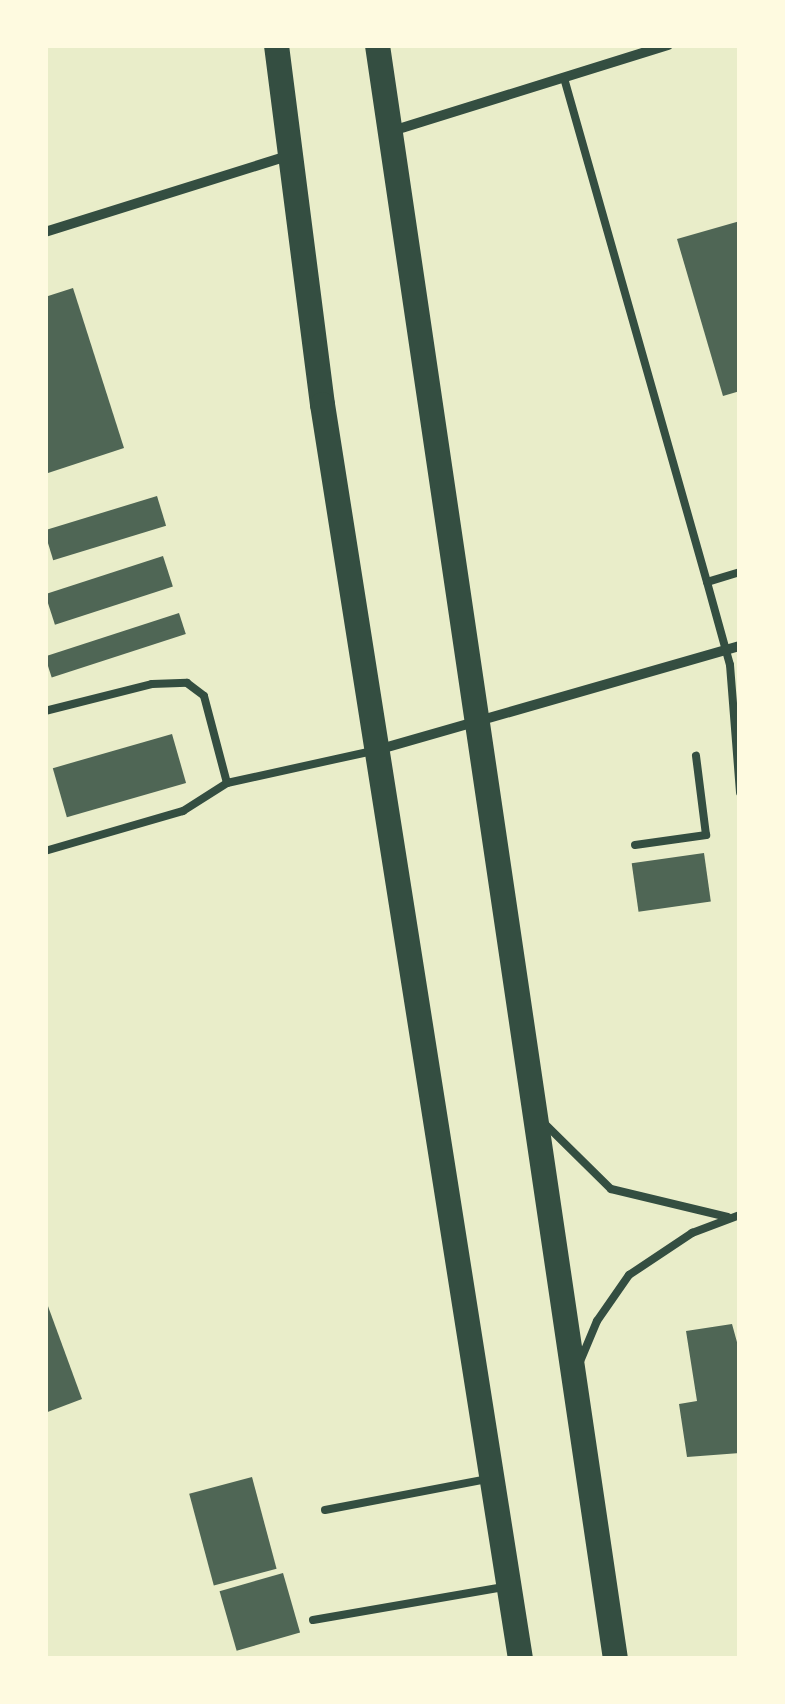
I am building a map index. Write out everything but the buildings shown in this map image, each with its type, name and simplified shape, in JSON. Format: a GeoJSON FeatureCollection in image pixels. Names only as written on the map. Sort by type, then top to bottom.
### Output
{"type":"FeatureCollection","features":[{"type":"Feature","properties":{"kind":"highway"},"geometry":{"type":"LineString","coordinates":[[276,45],[322,404],[520,1659]]}},
{"type":"Feature","properties":{"kind":"highway"},"geometry":{"type":"LineString","coordinates":[[377,45],[480,722],[615,1659]]}},
{"type":"Feature","properties":{"kind":"street"},"geometry":{"type":"LineString","coordinates":[[389,132],[668,45]]}},
{"type":"Feature","properties":{"kind":"street"},"geometry":{"type":"LineString","coordinates":[[45,232],[292,154]]}},
{"type":"Feature","properties":{"kind":"street"},"geometry":{"type":"LineString","coordinates":[[376,750],[740,646]]}},
{"type":"Feature","properties":{"kind":"lane"},"geometry":{"type":"LineString","coordinates":[[564,78],[726,650],[740,793]]}},
{"type":"Feature","properties":{"kind":"lane"},"geometry":{"type":"LineString","coordinates":[[707,582],[740,572]]}},
{"type":"Feature","properties":{"kind":"lane"},"geometry":{"type":"LineString","coordinates":[[45,711],[152,684],[187,683],[204,696],[227,782]]}},
{"type":"Feature","properties":{"kind":"lane"},"geometry":{"type":"LineString","coordinates":[[45,851],[183,812],[227,782],[376,750]]}},
{"type":"Feature","properties":{"kind":"lane"},"geometry":{"type":"LineString","coordinates":[[634,845],[706,835],[696,756]]}},
{"type":"Feature","properties":{"kind":"lane"},"geometry":{"type":"LineString","coordinates":[[537,1116],[611,1189],[728,1217]]}},
{"type":"Feature","properties":{"kind":"lane"},"geometry":{"type":"LineString","coordinates":[[575,1374],[597,1320],[629,1275],[672,1244],[740,1215]]}},
{"type":"Feature","properties":{"kind":"lane"},"geometry":{"type":"LineString","coordinates":[[325,1510],[492,1478]]}},
{"type":"Feature","properties":{"kind":"lane"},"geometry":{"type":"LineString","coordinates":[[313,1620],[509,1586]]}}]}
